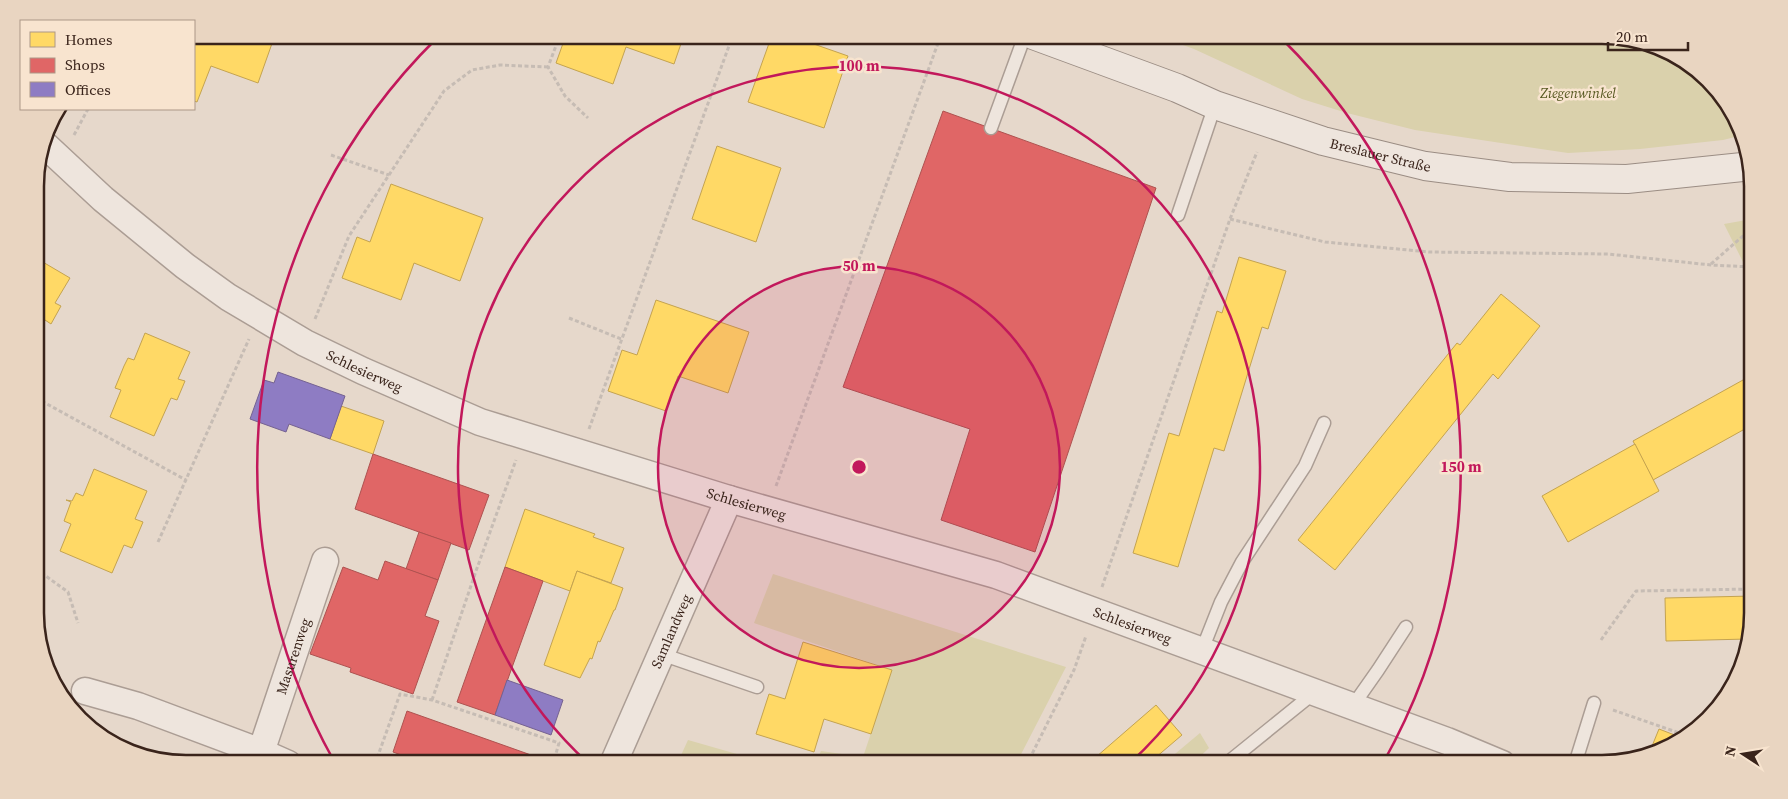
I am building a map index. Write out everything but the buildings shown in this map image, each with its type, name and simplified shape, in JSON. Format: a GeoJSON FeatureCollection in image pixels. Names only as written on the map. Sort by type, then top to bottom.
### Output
{"type":"FeatureCollection","features":[{"type":"Feature","properties":{"kind":"street","name":"Breslauer Straße"},"geometry":{"type":"LineString","coordinates":[[1057,44],[1177,88],[1215,105],[1323,140],[1425,166],[1510,177],[1627,179],[1743,167]]}},
{"type":"Feature","properties":{"kind":"street","name":"Schlesierweg"},"geometry":{"type":"LineString","coordinates":[[49,149],[103,199],[185,266],[259,316],[305,343],[363,371],[480,422],[729,499],[996,575],[1316,692],[1352,707],[1452,755]]}},
{"type":"Feature","properties":{"kind":"street","name":"Samlandweg"},"geometry":{"type":"LineString","coordinates":[[616,755],[729,499]]}},
{"type":"Feature","properties":{"kind":"street","name":"Masurenweg"},"geometry":{"type":"LineString","coordinates":[[261,752],[325,561]]}},
{"type":"Feature","properties":{"kind":"street"},"geometry":{"type":"LineString","coordinates":[[86,691],[138,706],[268,755]]}},
{"type":"Feature","properties":{"kind":"lane"},"geometry":{"type":"LineString","coordinates":[[991,128],[1022,44]]}},
{"type":"Feature","properties":{"kind":"lane"},"geometry":{"type":"LineString","coordinates":[[1178,215],[1215,105]]}},
{"type":"Feature","properties":{"kind":"lane"},"geometry":{"type":"LineString","coordinates":[[1202,650],[1221,602],[1242,562],[1305,466],[1324,423]]}},
{"type":"Feature","properties":{"kind":"lane"},"geometry":{"type":"LineString","coordinates":[[1352,707],[1406,627]]}},
{"type":"Feature","properties":{"kind":"lane"},"geometry":{"type":"LineString","coordinates":[[661,654],[757,687]]}},
{"type":"Feature","properties":{"kind":"lane"},"geometry":{"type":"LineString","coordinates":[[1237,755],[1316,692]]}},
{"type":"Feature","properties":{"kind":"lane"},"geometry":{"type":"LineString","coordinates":[[1578,755],[1594,703]]}},
{"type":"Feature","properties":{"kind":"path"},"geometry":{"type":"LineString","coordinates":[[548,67],[557,44]]}},
{"type":"Feature","properties":{"kind":"path"},"geometry":{"type":"LineString","coordinates":[[580,453],[730,44]]}},
{"type":"Feature","properties":{"kind":"path"},"geometry":{"type":"LineString","coordinates":[[767,510],[938,44]]}},
{"type":"Feature","properties":{"kind":"path"},"geometry":{"type":"LineString","coordinates":[[305,343],[349,236],[444,91],[472,70],[500,65],[548,67]]}},
{"type":"Feature","properties":{"kind":"path"},"geometry":{"type":"LineString","coordinates":[[548,67],[565,96],[588,118]]}},
{"type":"Feature","properties":{"kind":"path"},"geometry":{"type":"LineString","coordinates":[[1032,755],[1074,670],[1230,219],[1257,152]]}},
{"type":"Feature","properties":{"kind":"path"},"geometry":{"type":"LineString","coordinates":[[331,155],[389,174]]}},
{"type":"Feature","properties":{"kind":"path"},"geometry":{"type":"LineString","coordinates":[[1230,219],[1325,242],[1429,252],[1608,254],[1744,267]]}},
{"type":"Feature","properties":{"kind":"path"},"geometry":{"type":"LineString","coordinates":[[1711,265],[1744,235]]}},
{"type":"Feature","properties":{"kind":"path"},"geometry":{"type":"LineString","coordinates":[[158,542],[259,316]]}},
{"type":"Feature","properties":{"kind":"path"},"geometry":{"type":"LineString","coordinates":[[569,318],[621,339]]}},
{"type":"Feature","properties":{"kind":"path"},"geometry":{"type":"LineString","coordinates":[[44,402],[186,480]]}},
{"type":"Feature","properties":{"kind":"path"},"geometry":{"type":"LineString","coordinates":[[432,700],[524,437]]}},
{"type":"Feature","properties":{"kind":"path"},"geometry":{"type":"LineString","coordinates":[[44,575],[68,592],[78,623]]}},
{"type":"Feature","properties":{"kind":"path"},"geometry":{"type":"LineString","coordinates":[[1601,640],[1636,592],[1744,589]]}},
{"type":"Feature","properties":{"kind":"path"},"geometry":{"type":"LineString","coordinates":[[378,755],[400,694],[432,700],[559,742],[555,755]]}},
{"type":"Feature","properties":{"kind":"path"},"geometry":{"type":"LineString","coordinates":[[1594,703],[1678,733]]}},
{"type":"Feature","properties":{"kind":"green space","name":"Ziegenwinkel"},"geometry":{"type":"Polygon","coordinates":[[[1180,44],[1602,44],[1630,46],[1673,63],[1703,85],[1725,115],[1735,137],[1640,149],[1568,153],[1415,130],[1347,113],[1302,99],[1180,44]]]}},
{"type":"Feature","properties":{"kind":"green space"},"geometry":{"type":"Polygon","coordinates":[[[1744,220],[1744,264],[1724,224],[1744,220]]]}},
{"type":"Feature","properties":{"kind":"green space"},"geometry":{"type":"Polygon","coordinates":[[[773,574],[1066,667],[1021,755],[864,755],[892,670],[754,623],[773,574]]]}},
{"type":"Feature","properties":{"kind":"green space"},"geometry":{"type":"Polygon","coordinates":[[[1200,733],[1209,748],[1202,755],[1174,755],[1200,733]]]}},
{"type":"Feature","properties":{"kind":"green space"},"geometry":{"type":"Polygon","coordinates":[[[688,740],[740,755],[681,755],[688,740]]]}},
{"type":"Feature","properties":{"kind":"green space"},"geometry":{"type":"Polygon","coordinates":[[[821,751],[849,755],[819,755],[821,751]]]}}]}
